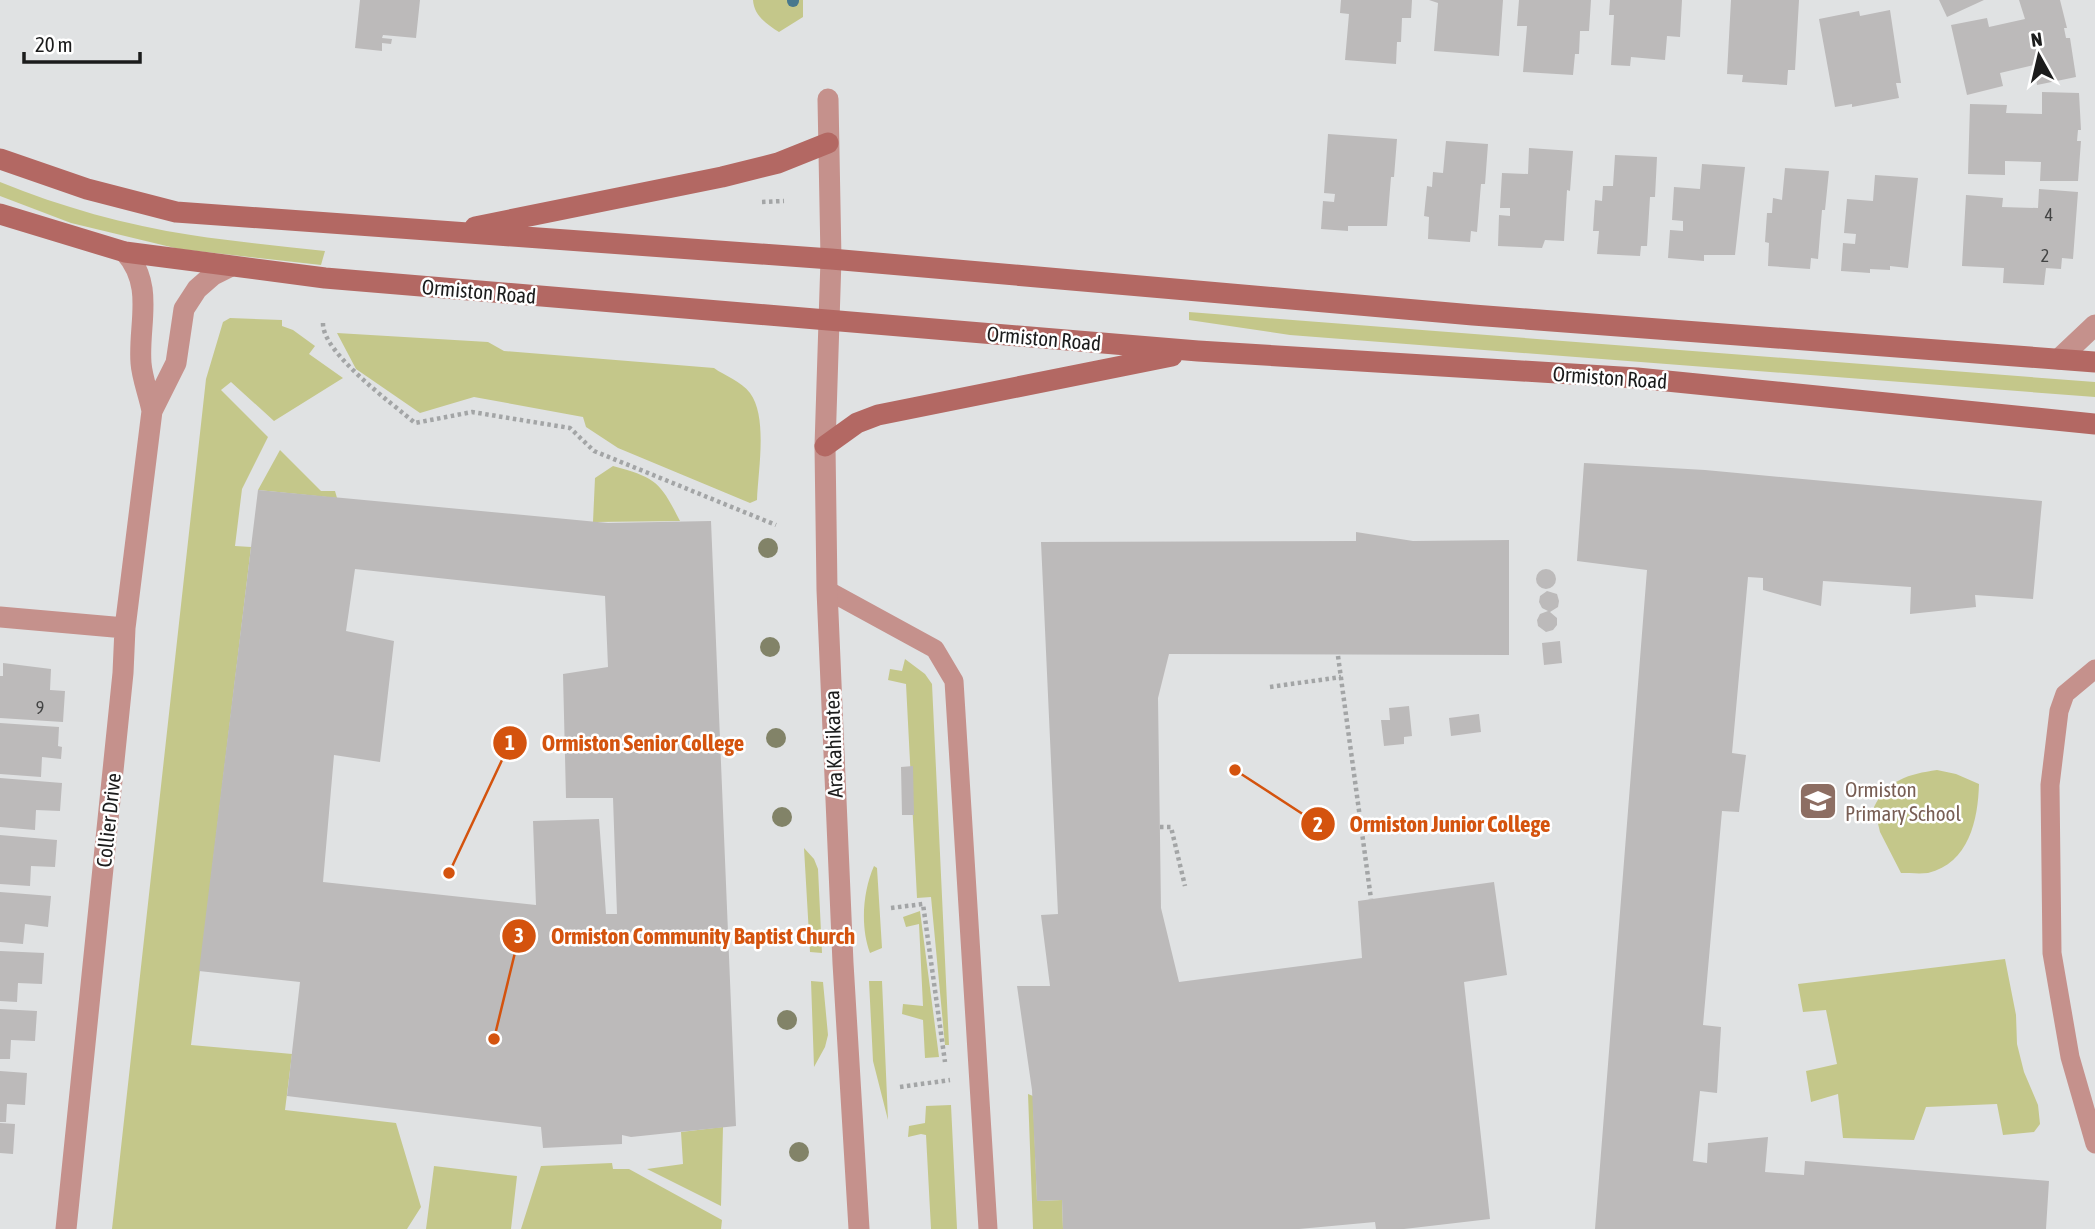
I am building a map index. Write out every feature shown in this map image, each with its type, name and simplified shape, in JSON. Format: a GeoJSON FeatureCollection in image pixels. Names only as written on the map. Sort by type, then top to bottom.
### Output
{"type":"FeatureCollection","features":[{"type":"Feature","properties":{"kind":"main road"},"geometry":{"type":"LineString","coordinates":[[449,232],[722,177],[778,163],[828,143]]}},
{"type":"Feature","properties":{"kind":"main road"},"geometry":{"type":"LineString","coordinates":[[0,159],[87,189],[176,212],[831,259],[1473,315],[2095,362]]}},
{"type":"Feature","properties":{"kind":"main road","name":"Ormiston Road"},"geometry":{"type":"LineString","coordinates":[[0,214],[125,253],[325,278],[1198,351],[1636,378],[2091,428]]}},
{"type":"Feature","properties":{"kind":"main road"},"geometry":{"type":"LineString","coordinates":[[825,446],[857,423],[878,415],[1198,351]]}},
{"type":"Feature","properties":{"kind":"street","name":"Ara Kahikatea"},"geometry":{"type":"LineString","coordinates":[[828,99],[831,259],[825,446],[827,590],[842,949],[859,1229]]}},
{"type":"Feature","properties":{"kind":"street","name":"Collier Drive"},"geometry":{"type":"LineString","coordinates":[[125,253],[136,264],[142,290],[144,303],[141,363],[152,411]]}},
{"type":"Feature","properties":{"kind":"street","name":"Collier Drive"},"geometry":{"type":"LineString","coordinates":[[66,1229],[123,673],[125,628],[152,411],[176,363],[184,309],[197,289],[213,275],[229,267]]}},
{"type":"Feature","properties":{"kind":"street"},"geometry":{"type":"LineString","coordinates":[[2059,359],[2095,325]]}},
{"type":"Feature","properties":{"kind":"street"},"geometry":{"type":"LineString","coordinates":[[0,617],[125,628]]}},
{"type":"Feature","properties":{"kind":"lane"},"geometry":{"type":"LineString","coordinates":[[827,590],[935,649],[954,681],[988,1229]]}},
{"type":"Feature","properties":{"kind":"lane"},"geometry":{"type":"LineString","coordinates":[[2095,669],[2065,694],[2059,711],[2050,785],[2052,953],[2070,1058],[2095,1144]]}},
{"type":"Feature","properties":{"kind":"path"},"geometry":{"type":"LineString","coordinates":[[762,202],[784,201]]}},
{"type":"Feature","properties":{"kind":"path"},"geometry":{"type":"LineString","coordinates":[[323,323],[323,332],[343,361],[415,424],[472,412],[570,428],[594,451],[776,525]]}},
{"type":"Feature","properties":{"kind":"path"},"geometry":{"type":"LineString","coordinates":[[1338,656],[1371,899]]}},
{"type":"Feature","properties":{"kind":"path"},"geometry":{"type":"LineString","coordinates":[[1270,687],[1341,677]]}},
{"type":"Feature","properties":{"kind":"path"},"geometry":{"type":"LineString","coordinates":[[1160,827],[1171,827],[1185,886]]}},
{"type":"Feature","properties":{"kind":"path"},"geometry":{"type":"LineString","coordinates":[[891,908],[923,904],[948,1081],[900,1087]]}},
{"type":"Feature","properties":{"kind":"green space"},"geometry":{"type":"Polygon","coordinates":[[[753,0],[803,0],[803,17],[779,32],[759,15],[753,0]]]}},
{"type":"Feature","properties":{"kind":"green space"},"geometry":{"type":"Polygon","coordinates":[[[0,182],[70,207],[142,226],[325,251],[321,265],[179,249],[71,223],[0,196],[0,182]]]}},
{"type":"Feature","properties":{"kind":"green space"},"geometry":{"type":"Polygon","coordinates":[[[1189,312],[2095,382],[2095,397],[1290,335],[1189,320],[1189,312]]]}},
{"type":"Feature","properties":{"kind":"green space"},"geometry":{"type":"Polygon","coordinates":[[[230,318],[282,320],[282,326],[293,330],[315,346],[309,354],[343,378],[274,421],[231,382],[221,390],[268,437],[242,489],[235,546],[251,547],[191,1045],[292,1054],[285,1110],[396,1123],[421,1207],[407,1229],[112,1229],[206,379],[223,322],[230,318]]]}},
{"type":"Feature","properties":{"kind":"green space"},"geometry":{"type":"Polygon","coordinates":[[[337,333],[488,342],[504,351],[714,368],[742,385],[756,403],[761,445],[757,500],[750,503],[618,448],[586,427],[583,417],[474,397],[420,413],[356,369],[337,333]]]}},
{"type":"Feature","properties":{"kind":"green space"},"geometry":{"type":"Polygon","coordinates":[[[280,450],[321,491],[335,491],[337,498],[258,490],[280,450]]]}},
{"type":"Feature","properties":{"kind":"green space"},"geometry":{"type":"Polygon","coordinates":[[[613,466],[639,474],[656,483],[680,521],[593,522],[595,478],[613,466]]]}},
{"type":"Feature","properties":{"kind":"green space"},"geometry":{"type":"Polygon","coordinates":[[[905,659],[925,674],[932,684],[949,1045],[945,1045],[931,897],[917,898],[906,684],[888,680],[890,669],[902,671],[905,659]]]}},
{"type":"Feature","properties":{"kind":"green space"},"geometry":{"type":"Polygon","coordinates":[[[1937,770],[1956,774],[1979,784],[1973,825],[1962,850],[1942,868],[1928,873],[1901,873],[1880,832],[1874,807],[1892,784],[1917,774],[1937,770]]]}},
{"type":"Feature","properties":{"kind":"green space"},"geometry":{"type":"Polygon","coordinates":[[[804,848],[814,859],[818,869],[822,953],[810,952],[804,848]]]}},
{"type":"Feature","properties":{"kind":"green space"},"geometry":{"type":"Polygon","coordinates":[[[874,866],[877,868],[882,948],[870,953],[865,932],[864,909],[867,886],[874,866]]]}},
{"type":"Feature","properties":{"kind":"green space"},"geometry":{"type":"Polygon","coordinates":[[[920,911],[939,1057],[925,1058],[923,1020],[902,1014],[903,1004],[923,1006],[919,924],[906,927],[903,917],[920,911]]]}},
{"type":"Feature","properties":{"kind":"green space"},"geometry":{"type":"Polygon","coordinates":[[[2005,959],[2016,1015],[2017,1044],[2024,1072],[2038,1105],[2040,1124],[2034,1132],[2003,1135],[1997,1104],[1926,1107],[1914,1140],[1843,1138],[1838,1094],[1811,1102],[1806,1071],[1837,1064],[1826,1010],[1803,1012],[1798,984],[2005,959]]]}},
{"type":"Feature","properties":{"kind":"green space"},"geometry":{"type":"Polygon","coordinates":[[[811,981],[823,982],[828,1035],[814,1067],[811,981]]]}},
{"type":"Feature","properties":{"kind":"green space"},"geometry":{"type":"Polygon","coordinates":[[[869,981],[882,981],[888,1120],[873,1061],[869,981]]]}},
{"type":"Feature","properties":{"kind":"green space"},"geometry":{"type":"Polygon","coordinates":[[[1028,1094],[1033,1096],[1037,1201],[1062,1200],[1063,1229],[1033,1229],[1028,1094]]]}},
{"type":"Feature","properties":{"kind":"green space"},"geometry":{"type":"Polygon","coordinates":[[[951,1105],[957,1229],[931,1229],[926,1135],[908,1137],[909,1126],[925,1123],[926,1106],[951,1105]]]}},
{"type":"Feature","properties":{"kind":"green space"},"geometry":{"type":"Polygon","coordinates":[[[723,1127],[721,1206],[647,1169],[683,1164],[681,1132],[723,1127]]]}},
{"type":"Feature","properties":{"kind":"green space"},"geometry":{"type":"Polygon","coordinates":[[[612,1163],[613,1169],[629,1169],[722,1220],[721,1229],[521,1229],[541,1166],[612,1163]]]}},
{"type":"Feature","properties":{"kind":"green space"},"geometry":{"type":"Polygon","coordinates":[[[434,1166],[517,1176],[511,1229],[426,1229],[434,1166]]]}},
{"type":"Feature","properties":{"kind":"building"},"geometry":{"type":"Polygon","coordinates":[[[360,0],[420,0],[416,38],[383,35],[382,38],[392,39],[391,44],[382,43],[382,51],[355,48],[360,0]]]}},
{"type":"Feature","properties":{"kind":"building"},"geometry":{"type":"Polygon","coordinates":[[[1341,0],[1412,0],[1411,18],[1402,18],[1401,42],[1397,42],[1396,64],[1345,60],[1349,14],[1340,13],[1341,0]]]}},
{"type":"Feature","properties":{"kind":"building"},"geometry":{"type":"Polygon","coordinates":[[[1429,0],[1503,0],[1499,56],[1434,51],[1438,3],[1429,0]]]}},
{"type":"Feature","properties":{"kind":"building"},"geometry":{"type":"Polygon","coordinates":[[[1519,0],[1591,0],[1589,31],[1580,31],[1579,54],[1575,54],[1573,75],[1523,72],[1527,26],[1517,26],[1519,0]]]}},
{"type":"Feature","properties":{"kind":"building"},"geometry":{"type":"Polygon","coordinates":[[[1610,0],[1682,0],[1680,37],[1667,36],[1665,60],[1631,57],[1630,66],[1611,65],[1614,15],[1609,15],[1610,0]]]}},
{"type":"Feature","properties":{"kind":"building"},"geometry":{"type":"Polygon","coordinates":[[[1731,0],[1799,0],[1795,70],[1788,70],[1787,85],[1742,82],[1743,75],[1727,74],[1731,0]]]}},
{"type":"Feature","properties":{"kind":"building"},"geometry":{"type":"Polygon","coordinates":[[[1939,0],[1984,0],[1947,17],[1939,0]]]}},
{"type":"Feature","properties":{"kind":"building"},"geometry":{"type":"Polygon","coordinates":[[[2019,0],[2060,0],[2076,77],[2037,85],[2034,65],[2000,73],[2003,86],[1967,95],[1951,25],[1987,18],[1989,27],[2025,19],[2019,0]]]}},
{"type":"Feature","properties":{"kind":"building"},"geometry":{"type":"Polygon","coordinates":[[[1890,10],[1901,83],[1896,83],[1899,98],[1852,107],[1852,104],[1835,107],[1819,19],[1859,11],[1860,16],[1890,10]]]}},
{"type":"Feature","properties":{"kind":"building"},"geometry":{"type":"Polygon","coordinates":[[[2042,92],[2079,93],[2081,130],[2078,130],[2077,141],[2081,141],[2078,181],[2040,181],[2041,162],[2005,161],[2005,175],[1968,174],[1970,104],[2007,105],[2006,113],[2042,114],[2042,92]]]}},
{"type":"Feature","properties":{"kind":"building"},"geometry":{"type":"Polygon","coordinates":[[[1328,134],[1397,139],[1387,226],[1348,226],[1348,231],[1321,229],[1323,201],[1334,202],[1335,194],[1324,193],[1328,134]]]}},
{"type":"Feature","properties":{"kind":"building"},"geometry":{"type":"Polygon","coordinates":[[[1446,141],[1488,144],[1477,232],[1471,231],[1470,242],[1428,239],[1429,217],[1424,216],[1427,186],[1432,187],[1433,172],[1443,173],[1446,141]]]}},
{"type":"Feature","properties":{"kind":"building"},"geometry":{"type":"Polygon","coordinates":[[[1529,148],[1573,151],[1564,241],[1545,240],[1542,248],[1498,246],[1499,215],[1510,216],[1510,208],[1500,208],[1502,173],[1528,174],[1529,148]]]}},
{"type":"Feature","properties":{"kind":"building"},"geometry":{"type":"Polygon","coordinates":[[[1615,155],[1657,157],[1655,197],[1650,197],[1647,246],[1641,246],[1640,256],[1597,254],[1599,231],[1593,231],[1595,200],[1602,201],[1603,186],[1613,186],[1615,155]]]}},
{"type":"Feature","properties":{"kind":"building"},"geometry":{"type":"Polygon","coordinates":[[[1702,164],[1745,167],[1735,255],[1704,255],[1704,261],[1668,258],[1670,230],[1683,231],[1683,221],[1672,220],[1674,187],[1700,189],[1702,164]]]}},
{"type":"Feature","properties":{"kind":"building"},"geometry":{"type":"Polygon","coordinates":[[[1785,168],[1829,171],[1825,210],[1822,210],[1818,259],[1811,258],[1810,269],[1768,266],[1769,243],[1765,242],[1767,213],[1772,213],[1773,198],[1782,200],[1785,168]]]}},
{"type":"Feature","properties":{"kind":"building"},"geometry":{"type":"Polygon","coordinates":[[[1875,175],[1918,178],[1908,268],[1890,266],[1890,270],[1870,269],[1870,273],[1841,271],[1843,243],[1855,244],[1856,234],[1844,233],[1847,199],[1873,201],[1875,175]]]}},
{"type":"Feature","properties":{"kind":"building"},"geometry":{"type":"Polygon","coordinates":[[[2039,189],[2078,192],[2073,259],[2062,258],[2061,269],[2046,268],[2044,285],[2003,283],[2004,268],[1962,266],[1966,195],[2003,198],[2002,207],[2038,208],[2039,189]]]}},
{"type":"Feature","properties":{"kind":"building"},"geometry":{"type":"Polygon","coordinates":[[[1584,463],[1705,470],[2042,501],[2033,599],[1975,595],[1976,607],[1910,614],[1911,587],[1823,581],[1821,606],[1763,590],[1763,578],[1748,577],[1732,753],[1746,755],[1739,812],[1722,811],[1703,1025],[1721,1027],[1717,1093],[1700,1091],[1693,1161],[1707,1163],[1708,1143],[1768,1137],[1765,1172],[1804,1175],[1805,1161],[2049,1181],[2046,1229],[1595,1229],[1647,570],[1577,561],[1584,463]]]}},
{"type":"Feature","properties":{"kind":"building"},"geometry":{"type":"Polygon","coordinates":[[[258,490],[608,523],[711,521],[736,1126],[631,1137],[622,1135],[622,1144],[543,1148],[541,1127],[287,1096],[300,982],[199,971],[258,490]],[[355,569],[346,631],[394,641],[380,762],[334,755],[323,882],[536,905],[533,821],[599,819],[606,914],[617,914],[613,798],[566,798],[563,674],[608,667],[605,596],[355,569]]]}},
{"type":"Feature","properties":{"kind":"building"},"geometry":{"type":"Polygon","coordinates":[[[1356,532],[1413,541],[1509,540],[1509,655],[1169,654],[1158,698],[1161,908],[1179,982],[1362,958],[1358,901],[1494,882],[1507,975],[1464,982],[1490,1219],[1404,1229],[1376,1229],[1375,1222],[1299,1229],[1063,1229],[1062,1200],[1037,1201],[1032,1090],[1017,986],[1050,986],[1041,915],[1058,914],[1041,542],[1356,541],[1356,532]]]}},
{"type":"Feature","properties":{"kind":"building"},"geometry":{"type":"Polygon","coordinates":[[[1546,569],[1553,572],[1556,579],[1553,586],[1546,589],[1539,586],[1536,579],[1539,572],[1546,569]]]}},
{"type":"Feature","properties":{"kind":"building"},"geometry":{"type":"Polygon","coordinates":[[[1547,591],[1557,594],[1559,601],[1558,607],[1550,612],[1557,618],[1557,625],[1546,632],[1538,626],[1537,620],[1540,614],[1548,611],[1542,608],[1539,602],[1540,596],[1547,591]]]}},
{"type":"Feature","properties":{"kind":"building"},"geometry":{"type":"Polygon","coordinates":[[[1560,641],[1562,663],[1544,665],[1542,643],[1560,641]]]}},
{"type":"Feature","properties":{"kind":"building"},"geometry":{"type":"Polygon","coordinates":[[[3,663],[51,669],[50,690],[65,691],[63,722],[0,718],[0,676],[3,676],[3,663]]]}},
{"type":"Feature","properties":{"kind":"building"},"geometry":{"type":"Polygon","coordinates":[[[1409,706],[1412,736],[1404,737],[1404,744],[1384,746],[1381,720],[1390,720],[1389,708],[1409,706]]]}},
{"type":"Feature","properties":{"kind":"building"},"geometry":{"type":"Polygon","coordinates":[[[1479,714],[1481,732],[1451,736],[1449,718],[1479,714]]]}},
{"type":"Feature","properties":{"kind":"building"},"geometry":{"type":"Polygon","coordinates":[[[0,723],[59,727],[58,746],[62,747],[61,759],[42,757],[41,777],[0,774],[0,723]]]}},
{"type":"Feature","properties":{"kind":"building"},"geometry":{"type":"Polygon","coordinates":[[[913,766],[914,815],[902,815],[901,767],[913,766]]]}},
{"type":"Feature","properties":{"kind":"building"},"geometry":{"type":"Polygon","coordinates":[[[0,778],[62,783],[60,811],[36,810],[35,830],[0,827],[0,778]]]}},
{"type":"Feature","properties":{"kind":"building"},"geometry":{"type":"Polygon","coordinates":[[[0,835],[57,840],[55,867],[31,866],[30,886],[0,884],[0,835]]]}},
{"type":"Feature","properties":{"kind":"building"},"geometry":{"type":"Polygon","coordinates":[[[0,892],[51,896],[48,927],[25,924],[23,944],[0,942],[0,892]]]}},
{"type":"Feature","properties":{"kind":"building"},"geometry":{"type":"Polygon","coordinates":[[[0,951],[44,953],[42,984],[18,983],[17,1002],[0,1001],[0,951]]]}},
{"type":"Feature","properties":{"kind":"building"},"geometry":{"type":"Polygon","coordinates":[[[0,1009],[37,1011],[35,1041],[11,1040],[10,1059],[0,1059],[0,1009]]]}},
{"type":"Feature","properties":{"kind":"building"},"geometry":{"type":"Polygon","coordinates":[[[0,1071],[27,1073],[25,1105],[7,1104],[6,1122],[0,1122],[0,1071]]]}},
{"type":"Feature","properties":{"kind":"building"},"geometry":{"type":"Polygon","coordinates":[[[0,1123],[15,1124],[13,1154],[0,1153],[0,1123]]]}},
{"type":"Feature","properties":{"kind":"place","name":"Ormiston Junior College"},"geometry":{"type":"Point","coordinates":[1235,770]}},
{"type":"Feature","properties":{"kind":"place","name":"Ormiston Primary School"},"geometry":{"type":"Point","coordinates":[1818,801]}},
{"type":"Feature","properties":{"kind":"place","name":"Ormiston Senior College"},"geometry":{"type":"Point","coordinates":[449,873]}},
{"type":"Feature","properties":{"kind":"place","name":"Ormiston Community Baptist Church"},"geometry":{"type":"Point","coordinates":[494,1039]}}]}
